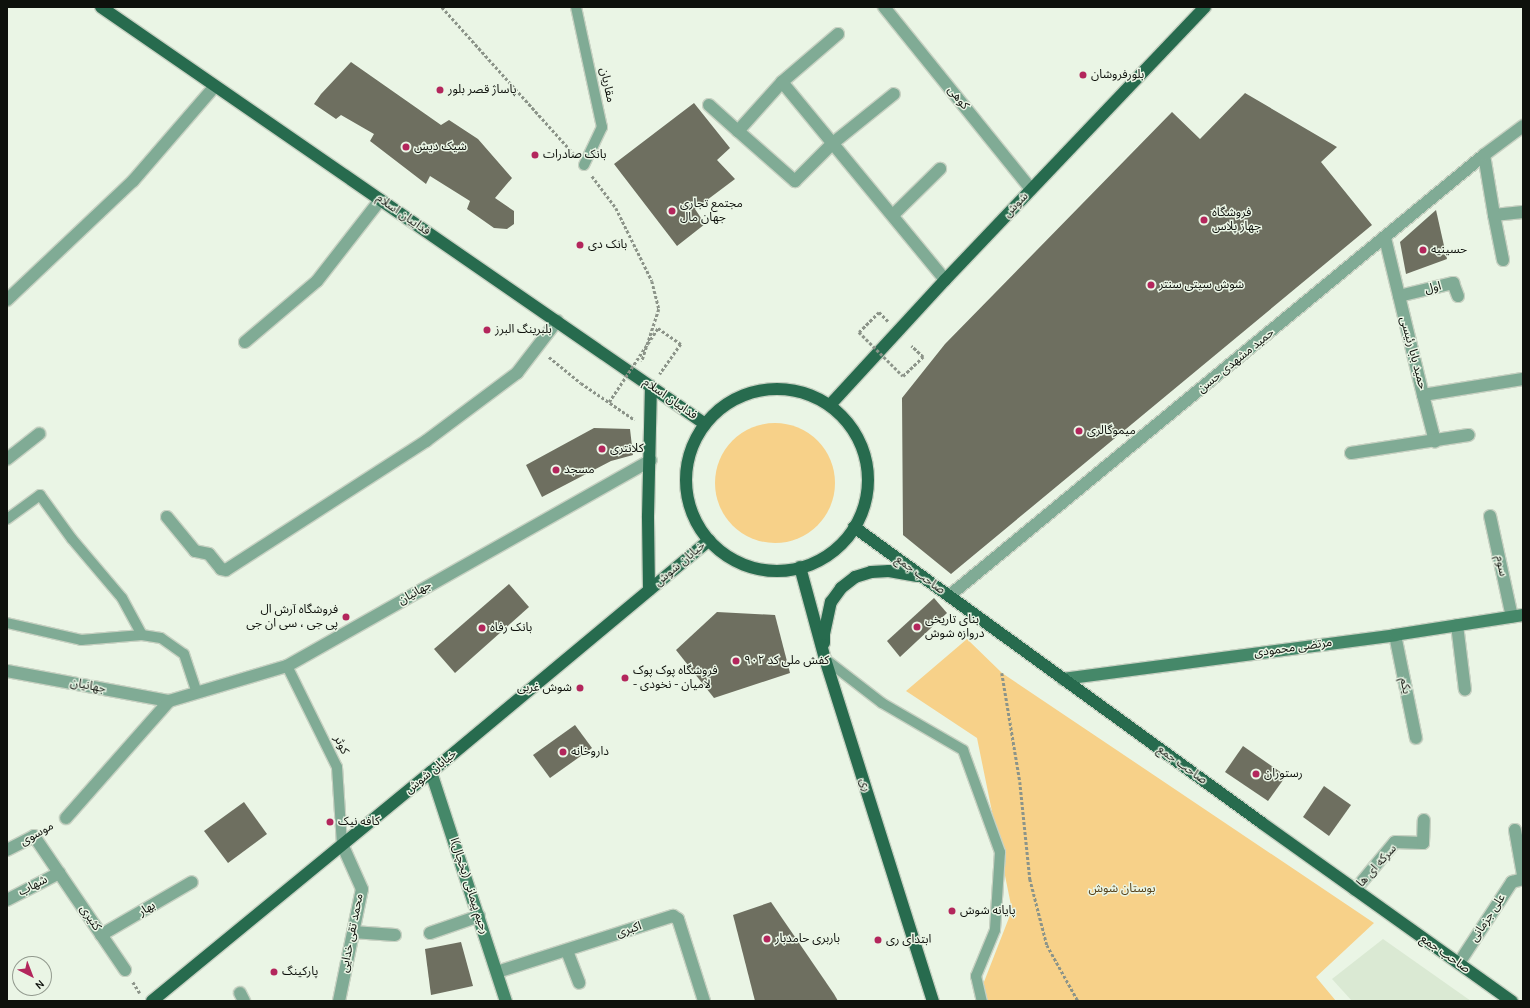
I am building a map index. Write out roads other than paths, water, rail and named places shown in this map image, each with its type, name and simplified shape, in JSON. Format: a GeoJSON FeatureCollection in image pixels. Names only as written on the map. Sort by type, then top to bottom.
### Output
{"type":"FeatureCollection","features":[{"type":"Feature","properties":{"kind":"main road","name":"فداییان اسلام"},"geometry":{"type":"LineString","coordinates":[[101,7],[705,424]]}},
{"type":"Feature","properties":{"kind":"main road","name":"شوش"},"geometry":{"type":"LineString","coordinates":[[830,405],[945,280],[1205,7]]}},
{"type":"Feature","properties":{"kind":"main road"},"geometry":{"type":"LineString","coordinates":[[649,590],[648,516],[651,460],[651,386]]}},
{"type":"Feature","properties":{"kind":"main road"},"geometry":{"type":"LineString","coordinates":[[765,389],[788,389],[810,395],[830,405],[847,421],[855,433],[866,461],[867,484],[864,506],[854,527],[840,545],[822,558],[800,567],[778,571],[755,568],[733,560],[714,546],[709,540],[700,529],[690,508],[686,486],[687,463],[694,441],[705,424],[723,406],[743,395],[765,389]]}},
{"type":"Feature","properties":{"kind":"main road","name":"صاحب جمع"},"geometry":{"type":"LineString","coordinates":[[854,527],[1355,890],[1512,1001]]}},
{"type":"Feature","properties":{"kind":"main road","name":"خیابان شوش"},"geometry":{"type":"LineString","coordinates":[[152,1001],[431,772],[709,540]]}},
{"type":"Feature","properties":{"kind":"main road","name":"ری"},"geometry":{"type":"LineString","coordinates":[[800,567],[825,659],[933,1001]]}},
{"type":"Feature","properties":{"kind":"main road"},"geometry":{"type":"LineString","coordinates":[[825,659],[824,634],[827,617],[831,602],[841,588],[855,577],[871,572],[889,571],[923,577]]}},
{"type":"Feature","properties":{"kind":"street","name":"کوهی"},"geometry":{"type":"LineString","coordinates":[[884,7],[1031,189]]}},
{"type":"Feature","properties":{"kind":"street"},"geometry":{"type":"LineString","coordinates":[[738,131],[782,82],[838,34]]}},
{"type":"Feature","properties":{"kind":"street"},"geometry":{"type":"LineString","coordinates":[[782,82],[945,280]]}},
{"type":"Feature","properties":{"kind":"street"},"geometry":{"type":"LineString","coordinates":[[7,300],[133,181],[216,86]]}},
{"type":"Feature","properties":{"kind":"street"},"geometry":{"type":"LineString","coordinates":[[709,105],[795,181],[833,143],[894,94]]}},
{"type":"Feature","properties":{"kind":"street","name":"حمید مشهدی حسن"},"geometry":{"type":"LineString","coordinates":[[950,596],[1484,155],[1523,126]]}},
{"type":"Feature","properties":{"kind":"street"},"geometry":{"type":"LineString","coordinates":[[1484,155],[1503,260]]}},
{"type":"Feature","properties":{"kind":"street"},"geometry":{"type":"LineString","coordinates":[[893,215],[940,169]]}},
{"type":"Feature","properties":{"kind":"street"},"geometry":{"type":"LineString","coordinates":[[245,342],[317,281],[380,200]]}},
{"type":"Feature","properties":{"kind":"street"},"geometry":{"type":"LineString","coordinates":[[1494,215],[1523,212]]}},
{"type":"Feature","properties":{"kind":"street","name":"حمید بابا رئیسی"},"geometry":{"type":"LineString","coordinates":[[1384,238],[1423,395],[1523,378]]}},
{"type":"Feature","properties":{"kind":"street","name":"اول"},"geometry":{"type":"LineString","coordinates":[[1399,296],[1453,283],[1458,296]]}},
{"type":"Feature","properties":{"kind":"street"},"geometry":{"type":"LineString","coordinates":[[167,517],[195,552],[209,554],[221,569],[226,570],[426,441],[517,373],[557,321]]}},
{"type":"Feature","properties":{"kind":"street"},"geometry":{"type":"LineString","coordinates":[[1423,395],[1435,441]]}},
{"type":"Feature","properties":{"kind":"street"},"geometry":{"type":"LineString","coordinates":[[7,459],[39,434]]}},
{"type":"Feature","properties":{"kind":"street"},"geometry":{"type":"LineString","coordinates":[[1351,453],[1469,435]]}},
{"type":"Feature","properties":{"kind":"street","name":"جهانیان"},"geometry":{"type":"LineString","coordinates":[[7,671],[169,701],[287,666],[651,460]]}},
{"type":"Feature","properties":{"kind":"street","name":"سوم"},"geometry":{"type":"LineString","coordinates":[[1490,516],[1517,616]]}},
{"type":"Feature","properties":{"kind":"street","name":"مرتضی محمودی"},"geometry":{"type":"LineString","coordinates":[[1063,679],[1395,635],[1517,616]]}},
{"type":"Feature","properties":{"kind":"street"},"geometry":{"type":"LineString","coordinates":[[1457,625],[1465,690]]}},
{"type":"Feature","properties":{"kind":"street","name":"یکم"},"geometry":{"type":"LineString","coordinates":[[1395,635],[1416,738]]}},
{"type":"Feature","properties":{"kind":"street"},"geometry":{"type":"LineString","coordinates":[[66,818],[169,701]]}},
{"type":"Feature","properties":{"kind":"street","name":"رحیم پیمانی (یخچال)ا"},"geometry":{"type":"LineString","coordinates":[[431,772],[506,1001]]}},
{"type":"Feature","properties":{"kind":"street","name":"سرکه ای ها"},"geometry":{"type":"LineString","coordinates":[[1355,890],[1395,842],[1423,843],[1424,820]]}},
{"type":"Feature","properties":{"kind":"street"},"geometry":{"type":"LineString","coordinates":[[1515,830],[1523,875]]}},
{"type":"Feature","properties":{"kind":"street","name":"موسوی"},"geometry":{"type":"LineString","coordinates":[[7,850],[34,836]]}},
{"type":"Feature","properties":{"kind":"street","name":"کثیری"},"geometry":{"type":"LineString","coordinates":[[34,836],[125,970]]}},
{"type":"Feature","properties":{"kind":"street","name":"محمد تقی خدایی"},"geometry":{"type":"LineString","coordinates":[[339,1001],[362,890],[342,844]]}},
{"type":"Feature","properties":{"kind":"street","name":"شهاب"},"geometry":{"type":"LineString","coordinates":[[7,900],[59,873]]}},
{"type":"Feature","properties":{"kind":"street","name":"علی جزمانی"},"geometry":{"type":"LineString","coordinates":[[1459,963],[1512,882],[1523,879]]}},
{"type":"Feature","properties":{"kind":"street","name":"بهار"},"geometry":{"type":"LineString","coordinates":[[101,935],[192,882]]}},
{"type":"Feature","properties":{"kind":"street"},"geometry":{"type":"LineString","coordinates":[[430,933],[478,916]]}},
{"type":"Feature","properties":{"kind":"street","name":"اکبری"},"geometry":{"type":"LineString","coordinates":[[497,972],[676,916],[704,1001]]}},
{"type":"Feature","properties":{"kind":"street"},"geometry":{"type":"LineString","coordinates":[[353,932],[395,935]]}},
{"type":"Feature","properties":{"kind":"street"},"geometry":{"type":"LineString","coordinates":[[567,951],[579,983]]}},
{"type":"Feature","properties":{"kind":"lane","name":"مقاریان"},"geometry":{"type":"LineString","coordinates":[[576,7],[602,127],[584,165]]}},
{"type":"Feature","properties":{"kind":"lane"},"geometry":{"type":"LineString","coordinates":[[7,519],[40,495],[72,539],[122,598],[142,636]]}},
{"type":"Feature","properties":{"kind":"lane"},"geometry":{"type":"LineString","coordinates":[[7,623],[81,640],[142,636],[161,638],[184,654],[197,693]]}},
{"type":"Feature","properties":{"kind":"lane"},"geometry":{"type":"LineString","coordinates":[[825,659],[882,702],[963,750],[1000,852],[995,930],[976,976],[982,1001]]}},
{"type":"Feature","properties":{"kind":"lane","name":"کوثر"},"geometry":{"type":"LineString","coordinates":[[287,666],[337,767],[342,844]]}},
{"type":"Feature","properties":{"kind":"place","name":"بلورفروشان"},"geometry":{"type":"Point","coordinates":[1083,75]}},
{"type":"Feature","properties":{"kind":"place","name":"پاساژ قصر بلور"},"geometry":{"type":"Point","coordinates":[440,90]}},
{"type":"Feature","properties":{"kind":"place","name":"شیک دیش"},"geometry":{"type":"Point","coordinates":[406,147]}},
{"type":"Feature","properties":{"kind":"place","name":"بانک صادرات"},"geometry":{"type":"Point","coordinates":[535,155]}},
{"type":"Feature","properties":{"kind":"place","name":"مجتمع تجاری جهان مال"},"geometry":{"type":"Point","coordinates":[672,211]}},
{"type":"Feature","properties":{"kind":"place","name":"فروشگاه جهاز پلاس"},"geometry":{"type":"Point","coordinates":[1204,220]}},
{"type":"Feature","properties":{"kind":"place","name":"بانک دی"},"geometry":{"type":"Point","coordinates":[580,245]}},
{"type":"Feature","properties":{"kind":"place","name":"حسینیه"},"geometry":{"type":"Point","coordinates":[1423,250]}},
{"type":"Feature","properties":{"kind":"place","name":"شوش سیتی سنتر"},"geometry":{"type":"Point","coordinates":[1151,285]}},
{"type":"Feature","properties":{"kind":"place","name":"بلبرینگ البرز"},"geometry":{"type":"Point","coordinates":[487,330]}},
{"type":"Feature","properties":{"kind":"place","name":"میموگالری"},"geometry":{"type":"Point","coordinates":[1079,431]}},
{"type":"Feature","properties":{"kind":"place","name":"کلانتری"},"geometry":{"type":"Point","coordinates":[602,449]}},
{"type":"Feature","properties":{"kind":"place","name":"مسجد"},"geometry":{"type":"Point","coordinates":[556,470]}},
{"type":"Feature","properties":{"kind":"place","name":"فروشگاه آرش ال پی جی ، سی ان جی"},"geometry":{"type":"Point","coordinates":[346,617]}},
{"type":"Feature","properties":{"kind":"place","name":"بنای تاریخی دروازه شوش"},"geometry":{"type":"Point","coordinates":[917,627]}},
{"type":"Feature","properties":{"kind":"place","name":"بانک رفاه"},"geometry":{"type":"Point","coordinates":[482,628]}},
{"type":"Feature","properties":{"kind":"place","name":"کفش ملی کد ۹۰۲"},"geometry":{"type":"Point","coordinates":[736,661]}},
{"type":"Feature","properties":{"kind":"place","name":"فروشگاه پوک پوک - لاميان - نخودی"},"geometry":{"type":"Point","coordinates":[625,678]}},
{"type":"Feature","properties":{"kind":"place","name":"شوش غربی"},"geometry":{"type":"Point","coordinates":[580,688]}},
{"type":"Feature","properties":{"kind":"place","name":"داروخانه"},"geometry":{"type":"Point","coordinates":[563,752]}},
{"type":"Feature","properties":{"kind":"place","name":"رستوران"},"geometry":{"type":"Point","coordinates":[1256,774]}},
{"type":"Feature","properties":{"kind":"place","name":"کافه نیک"},"geometry":{"type":"Point","coordinates":[330,822]}},
{"type":"Feature","properties":{"kind":"place","name":"پایانه شوش"},"geometry":{"type":"Point","coordinates":[952,911]}},
{"type":"Feature","properties":{"kind":"place","name":"باربری حامدبار"},"geometry":{"type":"Point","coordinates":[767,939]}},
{"type":"Feature","properties":{"kind":"place","name":"ابتدای ری"},"geometry":{"type":"Point","coordinates":[878,940]}},
{"type":"Feature","properties":{"kind":"place","name":"پارکینگ"},"geometry":{"type":"Point","coordinates":[274,972]}},
{"type":"Feature","properties":{"kind":"park label","name":"بوستان شوش"},"geometry":{"type":"Point","coordinates":[1122,889]}}]}
